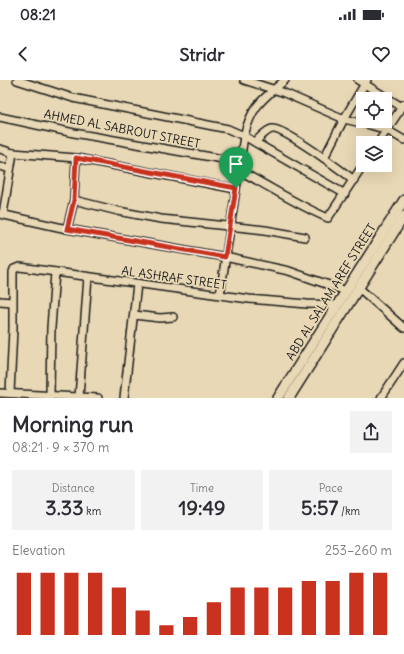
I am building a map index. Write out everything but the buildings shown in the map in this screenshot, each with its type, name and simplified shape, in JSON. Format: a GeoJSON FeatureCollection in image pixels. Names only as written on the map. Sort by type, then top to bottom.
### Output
{"type":"FeatureCollection","features":[{"type":"Feature","properties":{"kind":"street"},"geometry":{"type":"LineString","coordinates":[[17,80],[73,98],[228,129],[255,142],[345,194]]}},
{"type":"Feature","properties":{"kind":"street"},"geometry":{"type":"LineString","coordinates":[[244,80],[254,81],[344,120],[387,130],[404,140]]}},
{"type":"Feature","properties":{"kind":"street"},"geometry":{"type":"LineString","coordinates":[[220,295],[238,170],[248,120],[263,98],[285,80]]}},
{"type":"Feature","properties":{"kind":"street"},"geometry":{"type":"LineString","coordinates":[[358,80],[366,82],[403,105],[383,136]]}},
{"type":"Feature","properties":{"kind":"street"},"geometry":{"type":"LineString","coordinates":[[324,158],[366,82]]}},
{"type":"Feature","properties":{"kind":"street","name":"AHMED AL SABROUT STREET"},"geometry":{"type":"LineString","coordinates":[[0,117],[74,133],[240,162]]}},
{"type":"Feature","properties":{"kind":"street"},"geometry":{"type":"LineString","coordinates":[[255,142],[268,130],[278,129],[324,158],[354,180]]}},
{"type":"Feature","properties":{"kind":"street"},"geometry":{"type":"LineString","coordinates":[[0,148],[13,153],[76,158],[236,188]]}},
{"type":"Feature","properties":{"kind":"street"},"geometry":{"type":"LineString","coordinates":[[13,153],[1,214],[67,229],[225,257],[289,271],[346,291]]}},
{"type":"Feature","properties":{"kind":"street"},"geometry":{"type":"LineString","coordinates":[[67,229],[74,200],[76,158]]}},
{"type":"Feature","properties":{"kind":"street"},"geometry":{"type":"LineString","coordinates":[[0,166],[10,169]]}},
{"type":"Feature","properties":{"kind":"street"},"geometry":{"type":"LineString","coordinates":[[238,170],[264,183],[311,211],[328,218],[359,172]]}},
{"type":"Feature","properties":{"kind":"street"},"geometry":{"type":"LineString","coordinates":[[74,200],[118,211],[161,219],[265,230],[305,238]]}},
{"type":"Feature","properties":{"kind":"street","name":"ABD AL SALAM AREF STREET"},"geometry":{"type":"LineString","coordinates":[[278,398],[404,200]]}},
{"type":"Feature","properties":{"kind":"street","name":"ABD AL SALAM AREF STREET"},"geometry":{"type":"LineString","coordinates":[[288,398],[404,216]]}},
{"type":"Feature","properties":{"kind":"street","name":"AL ASHRAF STREET"},"geometry":{"type":"LineString","coordinates":[[12,302],[12,272],[20,266],[220,295],[278,302],[337,305]]}},
{"type":"Feature","properties":{"kind":"street"},"geometry":{"type":"LineString","coordinates":[[50,395],[51,328],[55,272]]}},
{"type":"Feature","properties":{"kind":"street"},"geometry":{"type":"LineString","coordinates":[[79,397],[88,277]]}},
{"type":"Feature","properties":{"kind":"street"},"geometry":{"type":"LineString","coordinates":[[124,398],[137,284]]}},
{"type":"Feature","properties":{"kind":"street"},"geometry":{"type":"LineString","coordinates":[[358,288],[404,328]]}},
{"type":"Feature","properties":{"kind":"street"},"geometry":{"type":"LineString","coordinates":[[0,301],[12,302],[13,329],[10,393]]}},
{"type":"Feature","properties":{"kind":"street"},"geometry":{"type":"LineString","coordinates":[[134,315],[173,318]]}},
{"type":"Feature","properties":{"kind":"street"},"geometry":{"type":"LineString","coordinates":[[383,397],[404,362]]}},
{"type":"Feature","properties":{"kind":"street"},"geometry":{"type":"LineString","coordinates":[[0,393],[98,398]]}},
{"type":"Feature","properties":{"kind":"route"},"geometry":{"type":"LineString","coordinates":[[76,158],[236,188],[225,257],[67,229],[74,200],[76,158]]}}]}
